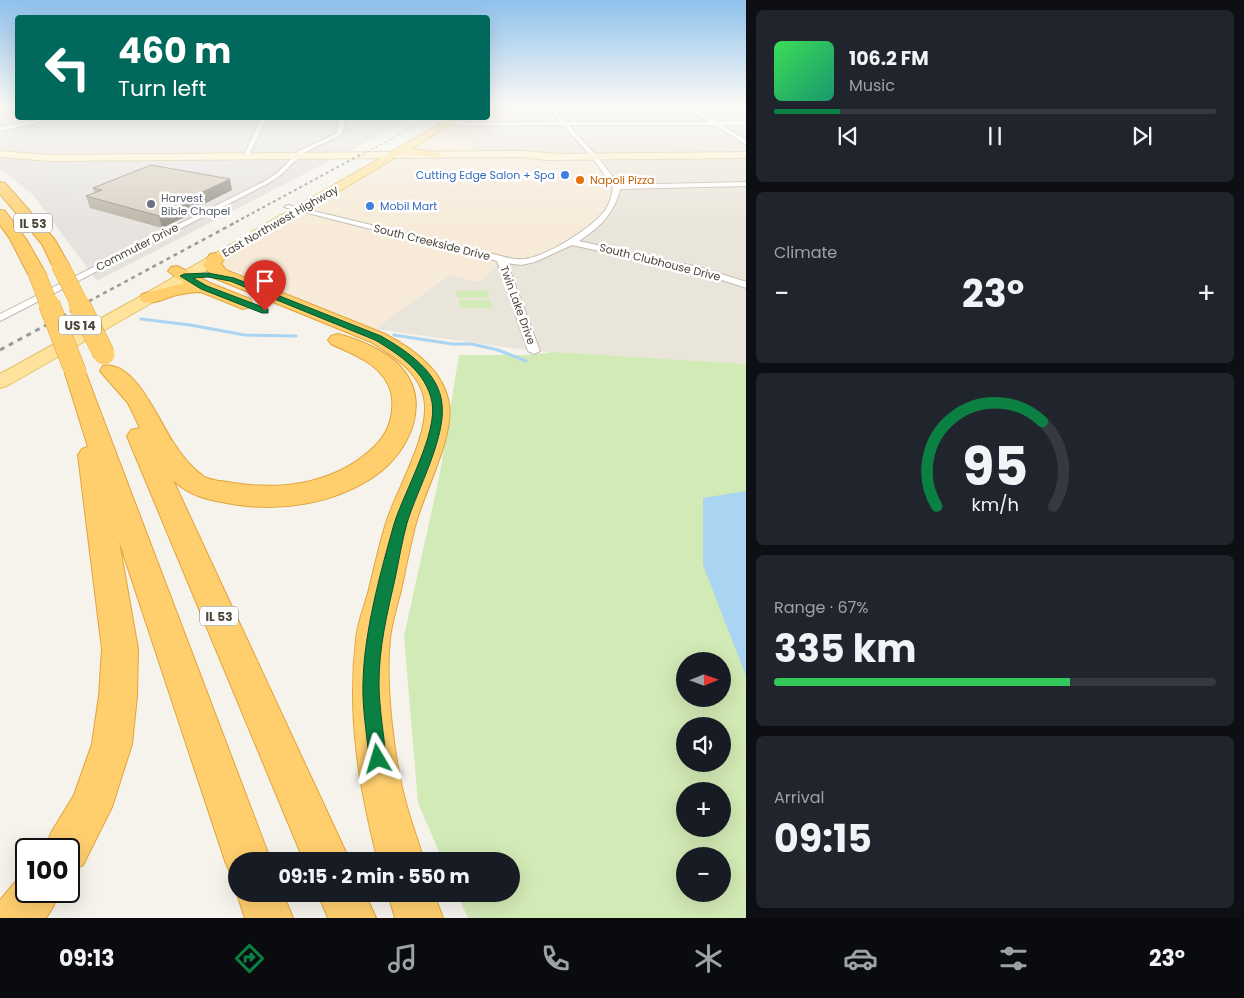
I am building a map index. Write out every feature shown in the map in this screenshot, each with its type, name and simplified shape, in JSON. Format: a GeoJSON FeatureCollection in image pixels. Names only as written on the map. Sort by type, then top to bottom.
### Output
{"type":"FeatureCollection","features":[{"type":"Feature","properties":{"kind":"highway","name":"IL 53"},"geometry":{"type":"LineString","coordinates":[[0,186],[49,243],[60,265],[107,363],[323,852]]}},
{"type":"Feature","properties":{"kind":"highway","name":"IL 53"},"geometry":{"type":"LineString","coordinates":[[0,214],[18,239],[37,274],[79,384],[245,852]]}},
{"type":"Feature","properties":{"kind":"highway"},"geometry":{"type":"LineString","coordinates":[[158,282],[208,275],[224,269],[378,338],[397,349],[423,371],[433,388],[437,404],[437,419],[433,436],[401,523],[382,596],[373,648],[371,685],[375,743],[385,806],[398,852]]}},
{"type":"Feature","properties":{"kind":"highway"},"geometry":{"type":"LineString","coordinates":[[149,298],[188,286],[188,278]]}},
{"type":"Feature","properties":{"kind":"highway"},"geometry":{"type":"LineString","coordinates":[[107,363],[138,400],[166,455],[195,484],[213,490],[267,498],[321,489],[343,482],[364,469],[385,452],[400,433],[406,412],[398,381],[391,370],[361,350],[188,278]]}},
{"type":"Feature","properties":{"kind":"highway"},"geometry":{"type":"LineString","coordinates":[[73,838],[91,807],[112,744],[118,696],[120,649],[79,384]]}},
{"type":"Feature","properties":{"kind":"highway"},"geometry":{"type":"LineString","coordinates":[[263,902],[268,918]]}},
{"type":"Feature","properties":{"kind":"highway"},"geometry":{"type":"LineString","coordinates":[[345,902],[352,918]]}},
{"type":"Feature","properties":{"kind":"highway"},"geometry":{"type":"LineString","coordinates":[[414,902],[420,918]]}},
{"type":"Feature","properties":{"kind":"highway"},"geometry":{"type":"LineString","coordinates":[[16,918],[28,903]]}},
{"type":"Feature","properties":{"kind":"main road","name":"East Northwest Highway"},"geometry":{"type":"LineString","coordinates":[[188,278],[293,209],[353,172],[399,147]]}},
{"type":"Feature","properties":{"kind":"main road","name":"East Northwest Highway"},"geometry":{"type":"LineString","coordinates":[[188,278],[224,269],[293,209],[340,186],[383,156],[405,147]]}},
{"type":"Feature","properties":{"kind":"main road"},"geometry":{"type":"LineString","coordinates":[[409,147],[406,150],[409,152],[436,155]]}},
{"type":"Feature","properties":{"kind":"main road"},"geometry":{"type":"LineString","coordinates":[[340,186],[348,184],[385,163],[418,158]]}},
{"type":"Feature","properties":{"kind":"main road"},"geometry":{"type":"LineString","coordinates":[[349,159],[358,161],[360,164],[353,172]]}},
{"type":"Feature","properties":{"kind":"main road","name":"US 14"},"geometry":{"type":"LineString","coordinates":[[0,370],[158,282]]}},
{"type":"Feature","properties":{"kind":"main road","name":"US 14"},"geometry":{"type":"LineString","coordinates":[[0,382],[149,298]]}},
{"type":"Feature","properties":{"kind":"street"},"geometry":{"type":"LineString","coordinates":[[245,157],[250,147]]}},
{"type":"Feature","properties":{"kind":"street","name":"Commuter Drive"},"geometry":{"type":"LineString","coordinates":[[0,318],[267,182],[301,152],[312,147]]}},
{"type":"Feature","properties":{"kind":"street"},"geometry":{"type":"LineString","coordinates":[[586,147],[612,178],[617,187],[746,184]]}},
{"type":"Feature","properties":{"kind":"street"},"geometry":{"type":"LineString","coordinates":[[0,154],[49,158],[746,155]]}},
{"type":"Feature","properties":{"kind":"street"},"geometry":{"type":"LineString","coordinates":[[297,157],[349,159],[383,156],[418,158],[558,156]]}},
{"type":"Feature","properties":{"kind":"street","name":"South Creekside Drive"},"geometry":{"type":"LineString","coordinates":[[293,209],[501,259],[524,262],[540,258],[572,242],[603,218],[616,198],[617,187]]}},
{"type":"Feature","properties":{"kind":"street","name":"South Clubhouse Drive"},"geometry":{"type":"LineString","coordinates":[[572,242],[702,271],[746,285]]}},
{"type":"Feature","properties":{"kind":"street","name":"Twin Lake Drive"},"geometry":{"type":"LineString","coordinates":[[501,259],[534,351]]}},
{"type":"Feature","properties":{"kind":"shaded area"},"geometry":{"type":"Polygon","coordinates":[[[0,147],[357,147],[97,281],[33,195],[0,168],[0,147]]]}},
{"type":"Feature","properties":{"kind":"shaded area"},"geometry":{"type":"Polygon","coordinates":[[[404,147],[472,147],[474,155],[390,155],[404,147]]]}},
{"type":"Feature","properties":{"kind":"shaded area"},"geometry":{"type":"Polygon","coordinates":[[[472,147],[746,147],[746,364],[534,351],[375,329],[449,275],[480,282],[594,156],[474,155],[472,147]]]}},
{"type":"Feature","properties":{"kind":"shaded area"},"geometry":{"type":"Polygon","coordinates":[[[594,156],[617,187],[610,208],[572,242],[524,262],[501,259],[480,282],[448,275],[375,329],[222,266],[216,258],[390,161],[417,158],[594,156]]]}},
{"type":"Feature","properties":{"kind":"shaded area"},"geometry":{"type":"Polygon","coordinates":[[[60,160],[276,161],[279,163],[272,171],[237,188],[218,183],[223,180],[167,168],[117,188],[75,197],[36,175],[60,160]]]}},
{"type":"Feature","properties":{"kind":"green space"},"geometry":{"type":"Polygon","coordinates":[[[487,290],[490,297],[458,298],[456,291],[487,290]]]}},
{"type":"Feature","properties":{"kind":"green space"},"geometry":{"type":"Polygon","coordinates":[[[459,300],[490,300],[493,308],[461,308],[459,300]]]}},
{"type":"Feature","properties":{"kind":"green space"},"geometry":{"type":"Polygon","coordinates":[[[554,352],[746,364],[746,918],[468,918],[461,902],[520,902],[520,852],[439,852],[418,803],[404,636],[439,478],[459,355],[527,355],[554,352]]]}},
{"type":"Feature","properties":{"kind":"water"},"geometry":{"type":"Polygon","coordinates":[[[746,491],[746,676],[703,565],[703,498],[746,491]]]}},
{"type":"Feature","properties":{"kind":"building","name":"Harvest Bible Chapel"},"geometry":{"type":"Polygon","coordinates":[[[151,165],[230,179],[196,195],[200,196],[159,216],[86,196],[102,190],[93,188],[151,165]]]}},
{"type":"Feature","properties":{"kind":"waterway"},"geometry":{"type":"LineString","coordinates":[[141,319],[190,325],[245,335],[296,336]]}},
{"type":"Feature","properties":{"kind":"waterway"},"geometry":{"type":"LineString","coordinates":[[394,335],[452,344],[472,344],[498,350],[526,361]]}},
{"type":"Feature","properties":{"kind":"railway"},"geometry":{"type":"LineString","coordinates":[[358,157],[376,147]]}},
{"type":"Feature","properties":{"kind":"railway"},"geometry":{"type":"LineString","coordinates":[[236,222],[360,155]]}},
{"type":"Feature","properties":{"kind":"railway"},"geometry":{"type":"LineString","coordinates":[[82,305],[238,221]]}},
{"type":"Feature","properties":{"kind":"railway"},"geometry":{"type":"LineString","coordinates":[[0,350],[85,304]]}},
{"type":"Feature","properties":{"kind":"place","name":"Cutting Edge Salon + Spa"},"geometry":{"type":"Point","coordinates":[565,175]}},
{"type":"Feature","properties":{"kind":"place","name":"Napoli Pizza"},"geometry":{"type":"Point","coordinates":[580,180]}},
{"type":"Feature","properties":{"kind":"place","name":"Harvest Bible Chapel"},"geometry":{"type":"Point","coordinates":[151,204]}},
{"type":"Feature","properties":{"kind":"place","name":"Mobil Mart"},"geometry":{"type":"Point","coordinates":[370,206]}},
{"type":"Feature","properties":{"kind":"route"},"geometry":{"type":"LineString","coordinates":[[265,311],[204,287],[184,276],[208,275],[232,280],[378,338],[397,349],[423,371],[433,388],[437,404],[437,419],[433,436],[424,455],[401,523],[382,596],[374,638],[371,685],[378,759]]}}]}
